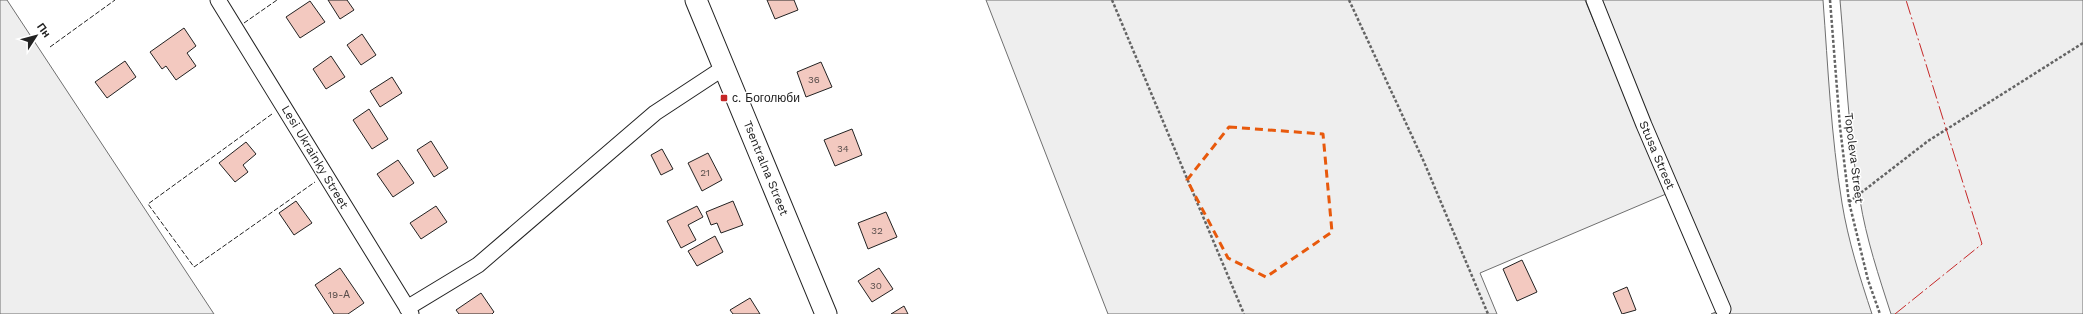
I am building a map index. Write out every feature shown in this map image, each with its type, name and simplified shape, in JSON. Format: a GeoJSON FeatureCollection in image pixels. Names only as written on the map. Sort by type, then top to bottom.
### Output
{"type":"FeatureCollection","features":[{"type":"Feature","properties":{"kind":"street","name":"Lesi Ukrainky Street"},"geometry":{"type":"LineString","coordinates":[[218,0],[409,311]]}},
{"type":"Feature","properties":{"kind":"street","name":"Tsentralna Street"},"geometry":{"type":"LineString","coordinates":[[696,0],[826,314]]}},
{"type":"Feature","properties":{"kind":"street","name":"Stusa Street"},"geometry":{"type":"LineString","coordinates":[[1594,0],[1644,125],[1723,309]]}},
{"type":"Feature","properties":{"kind":"street"},"geometry":{"type":"LineString","coordinates":[[409,311],[478,265],[655,113],[725,67]]}},
{"type":"Feature","properties":{"kind":"path"},"geometry":{"type":"LineString","coordinates":[[1112,0],[1244,314]]}},
{"type":"Feature","properties":{"kind":"path"},"geometry":{"type":"LineString","coordinates":[[1349,0],[1424,162],[1488,314]]}},
{"type":"Feature","properties":{"kind":"path","name":"Topoleva Street"},"geometry":{"type":"LineString","coordinates":[[1830,0],[1840,127],[1849,202],[1868,280],[1880,314]]}},
{"type":"Feature","properties":{"kind":"path"},"geometry":{"type":"LineString","coordinates":[[1849,202],[1928,141],[2083,43]]}},
{"type":"Feature","properties":{"kind":"highlighted area"},"geometry":{"type":"Polygon","coordinates":[[[1229,127],[1323,134],[1332,232],[1266,277],[1228,258],[1187,180],[1229,127]]]}},
{"type":"Feature","properties":{"kind":"shaded area"},"geometry":{"type":"Polygon","coordinates":[[[0,0],[7,0],[214,314],[0,314],[0,0]]]}},
{"type":"Feature","properties":{"kind":"shaded area"},"geometry":{"type":"Polygon","coordinates":[[[986,0],[1585,0],[1666,194],[1480,273],[1497,314],[1108,314],[986,0]]]}},
{"type":"Feature","properties":{"kind":"shaded area"},"geometry":{"type":"Polygon","coordinates":[[[1602,0],[1823,0],[1832,127],[1838,178],[1851,245],[1872,314],[1711,314],[1729,306],[1651,123],[1602,0]]]}},
{"type":"Feature","properties":{"kind":"shaded area"},"geometry":{"type":"Polygon","coordinates":[[[1840,0],[2083,0],[2083,314],[1891,314],[1869,243],[1856,175],[1850,125],[1840,0]]]}},
{"type":"Feature","properties":{"kind":"building"},"geometry":{"type":"Polygon","coordinates":[[[328,0],[347,0],[354,10],[340,19],[328,0]]]}},
{"type":"Feature","properties":{"kind":"building"},"geometry":{"type":"Polygon","coordinates":[[[767,0],[794,0],[798,10],[775,19],[767,0]]]}},
{"type":"Feature","properties":{"kind":"building"},"geometry":{"type":"Polygon","coordinates":[[[310,1],[325,22],[300,38],[286,17],[310,1]]]}},
{"type":"Feature","properties":{"kind":"building"},"geometry":{"type":"Polygon","coordinates":[[[184,28],[196,46],[187,53],[196,66],[176,80],[166,66],[162,69],[150,52],[184,28]]]}},
{"type":"Feature","properties":{"kind":"building"},"geometry":{"type":"Polygon","coordinates":[[[362,34],[376,55],[361,65],[347,45],[362,34]]]}},
{"type":"Feature","properties":{"kind":"building"},"geometry":{"type":"Polygon","coordinates":[[[331,56],[345,77],[326,89],[313,69],[331,56]]]}},
{"type":"Feature","properties":{"kind":"building"},"geometry":{"type":"Polygon","coordinates":[[[125,61],[136,77],[107,98],[95,82],[125,61]]]}},
{"type":"Feature","properties":{"kind":"building"},"geometry":{"type":"Polygon","coordinates":[[[821,62],[832,87],[806,97],[797,72],[821,62]]]}},
{"type":"Feature","properties":{"kind":"building"},"geometry":{"type":"Polygon","coordinates":[[[392,77],[402,93],[380,107],[370,91],[392,77]]]}},
{"type":"Feature","properties":{"kind":"building"},"geometry":{"type":"Polygon","coordinates":[[[369,109],[388,139],[372,149],[353,120],[369,109]]]}},
{"type":"Feature","properties":{"kind":"building"},"geometry":{"type":"Polygon","coordinates":[[[852,129],[862,155],[835,166],[824,140],[852,129]]]}},
{"type":"Feature","properties":{"kind":"building"},"geometry":{"type":"Polygon","coordinates":[[[431,141],[448,168],[434,177],[417,150],[431,141]]]}},
{"type":"Feature","properties":{"kind":"building"},"geometry":{"type":"Polygon","coordinates":[[[246,142],[256,154],[243,165],[248,172],[235,182],[219,163],[246,142]]]}},
{"type":"Feature","properties":{"kind":"building"},"geometry":{"type":"Polygon","coordinates":[[[662,149],[673,169],[661,175],[651,155],[662,149]]]}},
{"type":"Feature","properties":{"kind":"building"},"geometry":{"type":"Polygon","coordinates":[[[708,153],[722,180],[702,191],[688,163],[708,153]]]}},
{"type":"Feature","properties":{"kind":"building"},"geometry":{"type":"Polygon","coordinates":[[[398,160],[414,183],[393,197],[377,174],[398,160]]]}},
{"type":"Feature","properties":{"kind":"building"},"geometry":{"type":"Polygon","coordinates":[[[296,201],[312,223],[294,235],[279,213],[296,201]]]}},
{"type":"Feature","properties":{"kind":"building"},"geometry":{"type":"Polygon","coordinates":[[[733,201],[743,225],[721,233],[717,223],[711,225],[706,212],[733,201]]]}},
{"type":"Feature","properties":{"kind":"building"},"geometry":{"type":"Polygon","coordinates":[[[436,206],[447,222],[421,239],[410,223],[436,206]]]}},
{"type":"Feature","properties":{"kind":"building"},"geometry":{"type":"Polygon","coordinates":[[[697,206],[703,217],[688,225],[696,240],[681,248],[667,221],[697,206]]]}},
{"type":"Feature","properties":{"kind":"building"},"geometry":{"type":"Polygon","coordinates":[[[886,212],[897,237],[868,249],[858,223],[886,212]]]}},
{"type":"Feature","properties":{"kind":"building"},"geometry":{"type":"Polygon","coordinates":[[[715,236],[723,252],[697,266],[688,251],[715,236]]]}},
{"type":"Feature","properties":{"kind":"building"},"geometry":{"type":"Polygon","coordinates":[[[1522,260],[1537,292],[1517,301],[1503,269],[1522,260]]]}},
{"type":"Feature","properties":{"kind":"building"},"geometry":{"type":"Polygon","coordinates":[[[340,268],[364,303],[348,314],[334,314],[315,285],[340,268]]]}},
{"type":"Feature","properties":{"kind":"building"},"geometry":{"type":"Polygon","coordinates":[[[879,268],[893,289],[872,302],[858,281],[879,268]]]}},
{"type":"Feature","properties":{"kind":"building"},"geometry":{"type":"Polygon","coordinates":[[[1627,287],[1636,310],[1622,314],[1613,293],[1627,287]]]}},
{"type":"Feature","properties":{"kind":"building"},"geometry":{"type":"Polygon","coordinates":[[[481,293],[494,312],[492,314],[459,314],[456,310],[481,293]]]}},
{"type":"Feature","properties":{"kind":"building"},"geometry":{"type":"Polygon","coordinates":[[[750,298],[760,314],[733,314],[730,310],[750,298]]]}},
{"type":"Feature","properties":{"kind":"building"},"geometry":{"type":"Polygon","coordinates":[[[904,306],[908,314],[891,314],[904,306]]]}},
{"type":"Feature","properties":{"kind":"fence"},"geometry":{"type":"LineString","coordinates":[[50,47],[115,0]]}},
{"type":"Feature","properties":{"kind":"fence"},"geometry":{"type":"LineString","coordinates":[[244,23],[277,0]]}},
{"type":"Feature","properties":{"kind":"fence"},"geometry":{"type":"LineString","coordinates":[[272,114],[148,204],[194,267],[315,182]]}},
{"type":"Feature","properties":{"kind":"power"},"geometry":{"type":"LineString","coordinates":[[1895,314],[1982,244],[1906,0]]}},
{"type":"Feature","properties":{"kind":"place","name":"с. Боголюби"},"geometry":{"type":"Point","coordinates":[724,98]}}]}
